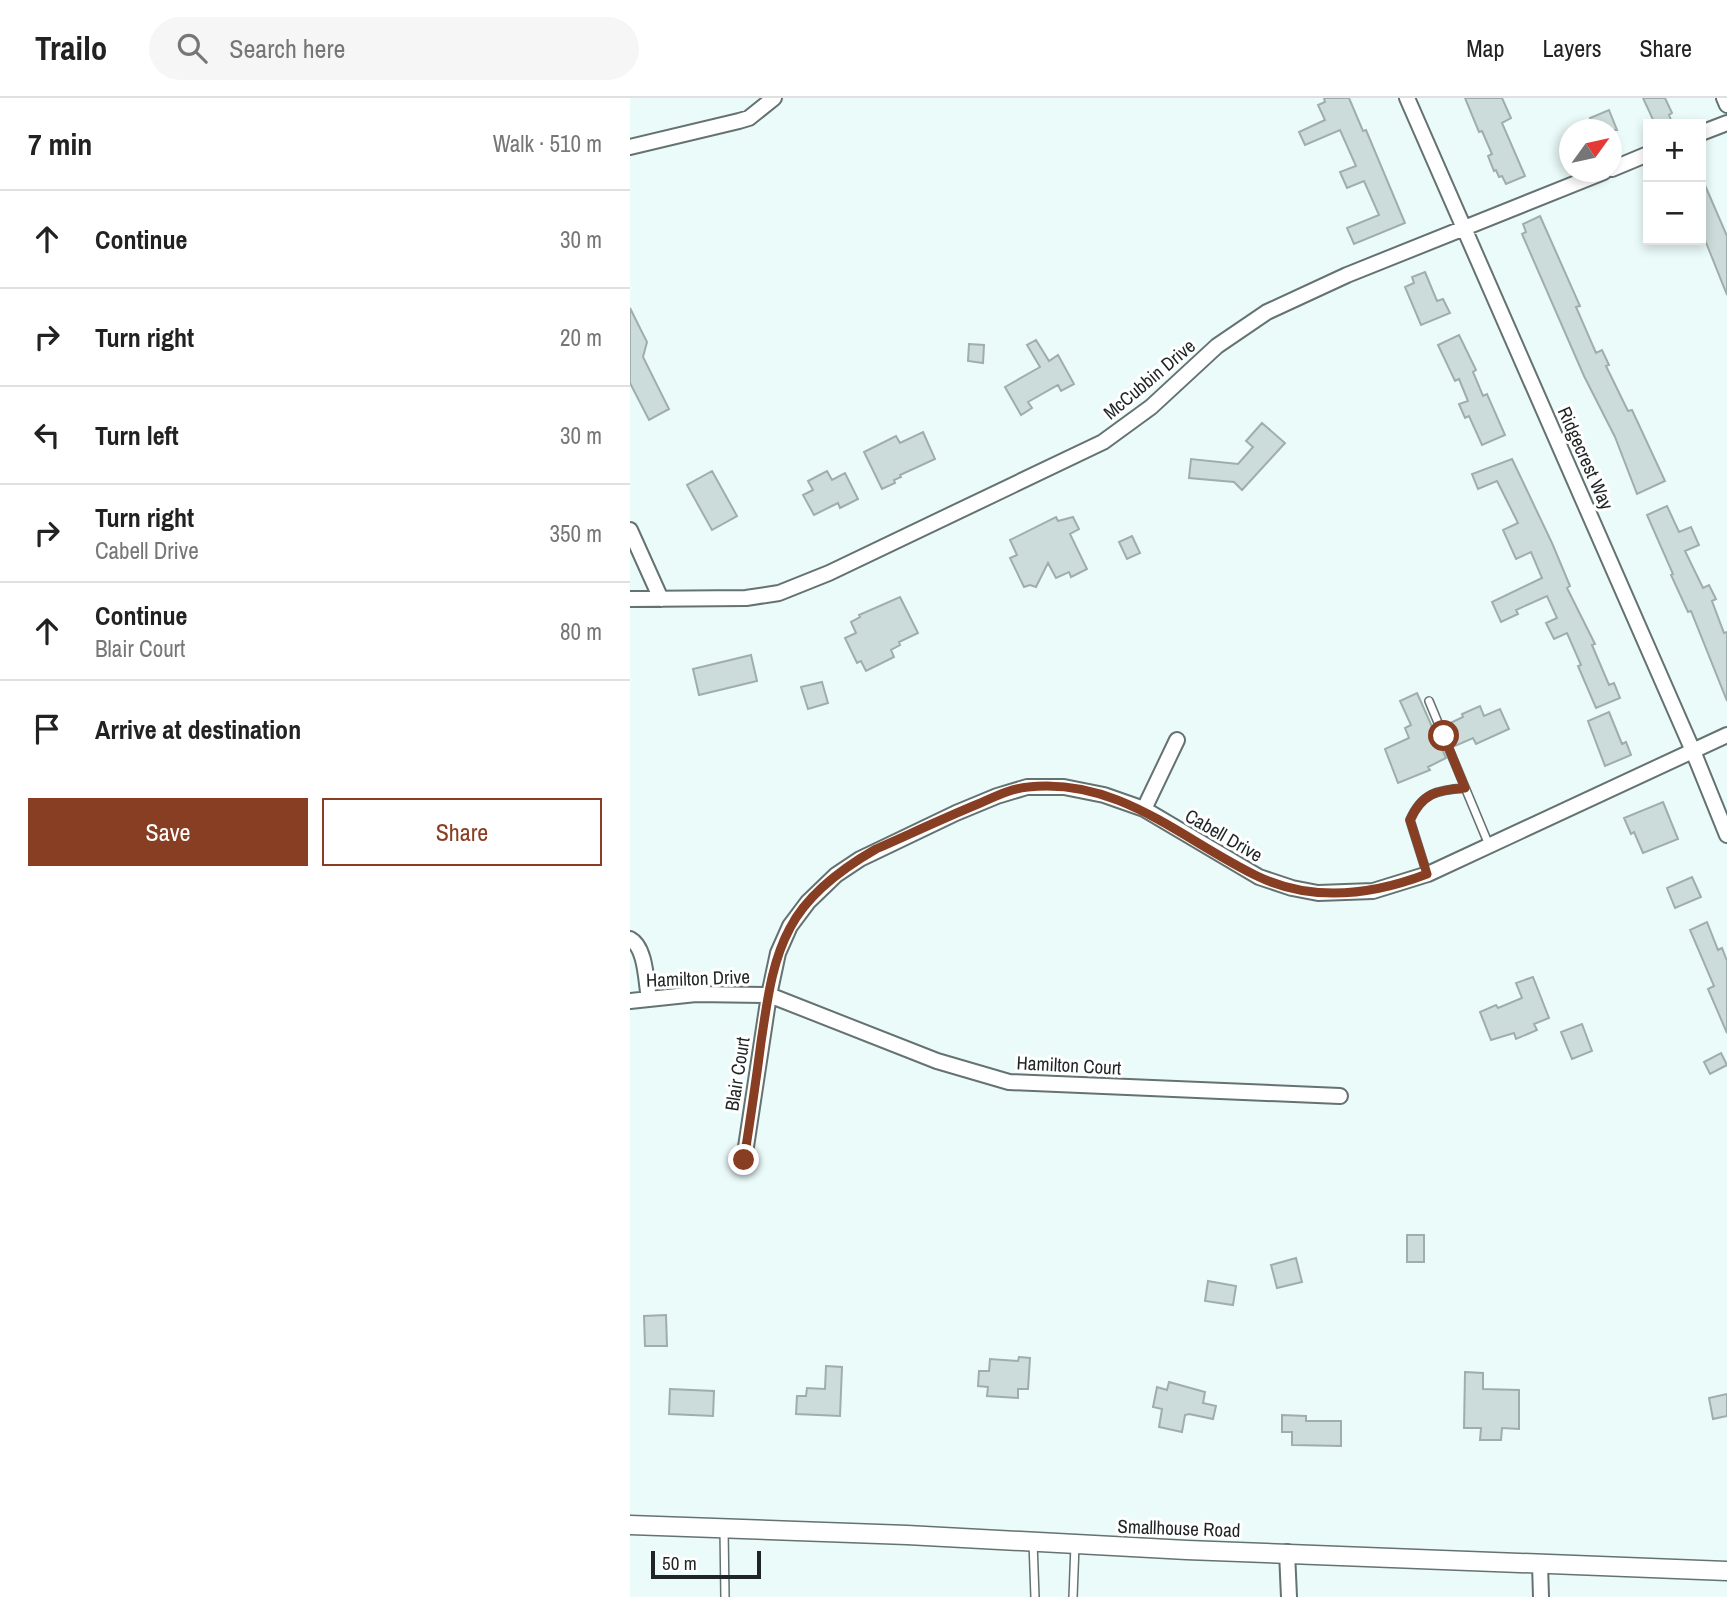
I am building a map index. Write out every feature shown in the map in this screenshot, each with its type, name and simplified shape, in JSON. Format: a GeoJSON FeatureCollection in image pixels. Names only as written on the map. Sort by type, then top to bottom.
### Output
{"type":"FeatureCollection","features":[{"type":"Feature","properties":{"kind":"street"},"geometry":{"type":"LineString","coordinates":[[753,114],[762,98]]}},
{"type":"Feature","properties":{"kind":"street"},"geometry":{"type":"LineString","coordinates":[[630,147],[740,121],[774,98]]}},
{"type":"Feature","properties":{"kind":"street","name":"Ridgecrest Way"},"geometry":{"type":"LineString","coordinates":[[1407,98],[1693,751],[1727,835]]}},
{"type":"Feature","properties":{"kind":"street"},"geometry":{"type":"LineString","coordinates":[[1724,98],[1727,105]]}},
{"type":"Feature","properties":{"kind":"street"},"geometry":{"type":"LineString","coordinates":[[1706,131],[1727,122]]}},
{"type":"Feature","properties":{"kind":"street"},"geometry":{"type":"LineString","coordinates":[[1622,165],[1643,156]]}},
{"type":"Feature","properties":{"kind":"street","name":"McCubbin Drive"},"geometry":{"type":"LineString","coordinates":[[630,599],[732,599],[765,596],[794,588],[829,573],[1103,442],[1151,407],[1217,346],[1267,312],[1320,286],[1579,182]]}},
{"type":"Feature","properties":{"kind":"street"},"geometry":{"type":"LineString","coordinates":[[630,530],[661,599]]}},
{"type":"Feature","properties":{"kind":"street","name":"Cabell Drive"},"geometry":{"type":"LineString","coordinates":[[769,995],[778,953],[790,926],[808,902],[836,875],[876,849],[987,800],[1027,787],[1063,787],[1104,794],[1144,809],[1259,877],[1292,888],[1318,892],[1373,891],[1397,886],[1427,874],[1727,736]]}},
{"type":"Feature","properties":{"kind":"street"},"geometry":{"type":"LineString","coordinates":[[1144,809],[1177,740]]}},
{"type":"Feature","properties":{"kind":"street"},"geometry":{"type":"LineString","coordinates":[[630,939],[640,949],[649,999]]}},
{"type":"Feature","properties":{"kind":"street","name":"Hamilton Drive"},"geometry":{"type":"LineString","coordinates":[[630,1001],[696,994],[769,995]]}},
{"type":"Feature","properties":{"kind":"street","name":"Hamilton Court"},"geometry":{"type":"LineString","coordinates":[[769,995],[937,1061],[1009,1082],[1340,1096]]}},
{"type":"Feature","properties":{"kind":"street","name":"Blair Court"},"geometry":{"type":"LineString","coordinates":[[744,1160],[769,995]]}},
{"type":"Feature","properties":{"kind":"street","name":"Smallhouse Road"},"geometry":{"type":"LineString","coordinates":[[630,1525],[1727,1571]]}},
{"type":"Feature","properties":{"kind":"street"},"geometry":{"type":"LineString","coordinates":[[1287,1552],[1289,1597]]}},
{"type":"Feature","properties":{"kind":"street"},"geometry":{"type":"LineString","coordinates":[[1540,1564],[1541,1597]]}},
{"type":"Feature","properties":{"kind":"lane"},"geometry":{"type":"LineString","coordinates":[[1429,701],[1489,845]]}},
{"type":"Feature","properties":{"kind":"lane"},"geometry":{"type":"LineString","coordinates":[[1427,874],[1410,820],[1417,805],[1426,797],[1446,789],[1465,788]]}},
{"type":"Feature","properties":{"kind":"lane"},"geometry":{"type":"LineString","coordinates":[[724,1529],[725,1597]]}},
{"type":"Feature","properties":{"kind":"lane"},"geometry":{"type":"LineString","coordinates":[[1033,1542],[1035,1597]]}},
{"type":"Feature","properties":{"kind":"lane"},"geometry":{"type":"LineString","coordinates":[[1073,1597],[1075,1544]]}},
{"type":"Feature","properties":{"kind":"building"},"geometry":{"type":"Polygon","coordinates":[[[1324,98],[1349,98],[1363,131],[1366,130],[1405,223],[1354,244],[1347,228],[1379,215],[1364,181],[1347,188],[1340,172],[1356,166],[1340,130],[1305,145],[1299,132],[1325,120],[1318,105],[1325,102],[1324,98]]]}},
{"type":"Feature","properties":{"kind":"building"},"geometry":{"type":"Polygon","coordinates":[[[1465,98],[1502,98],[1511,118],[1502,123],[1525,176],[1506,184],[1502,176],[1499,177],[1496,170],[1494,171],[1488,156],[1492,154],[1482,131],[1479,132],[1465,98]]]}},
{"type":"Feature","properties":{"kind":"building"},"geometry":{"type":"Polygon","coordinates":[[[1643,98],[1665,98],[1672,113],[1669,115],[1671,119],[1653,119],[1643,98]]]}},
{"type":"Feature","properties":{"kind":"building"},"geometry":{"type":"Polygon","coordinates":[[[1609,110],[1613,119],[1590,119],[1609,110]]]}},
{"type":"Feature","properties":{"kind":"building"},"geometry":{"type":"Polygon","coordinates":[[[1706,188],[1727,236],[1727,295],[1706,242],[1706,188]]]}},
{"type":"Feature","properties":{"kind":"building"},"geometry":{"type":"Polygon","coordinates":[[[1540,216],[1580,306],[1576,307],[1596,353],[1602,350],[1609,365],[1606,366],[1628,411],[1632,410],[1665,481],[1637,494],[1615,437],[1584,376],[1522,234],[1526,232],[1523,224],[1540,216]]]}},
{"type":"Feature","properties":{"kind":"building"},"geometry":{"type":"Polygon","coordinates":[[[1425,272],[1437,301],[1443,299],[1450,313],[1421,325],[1405,287],[1414,283],[1412,277],[1425,272]]]}},
{"type":"Feature","properties":{"kind":"building"},"geometry":{"type":"Polygon","coordinates":[[[630,308],[647,342],[643,357],[669,409],[649,420],[630,383],[630,308]]]}},
{"type":"Feature","properties":{"kind":"building"},"geometry":{"type":"Polygon","coordinates":[[[1459,335],[1476,370],[1473,372],[1483,396],[1487,394],[1505,435],[1482,445],[1469,416],[1465,418],[1459,404],[1468,401],[1459,379],[1455,381],[1438,345],[1459,335]]]}},
{"type":"Feature","properties":{"kind":"building"},"geometry":{"type":"Polygon","coordinates":[[[1036,340],[1049,361],[1058,355],[1074,384],[1061,391],[1058,385],[1028,402],[1032,408],[1021,415],[1005,387],[1040,367],[1027,345],[1036,340]]]}},
{"type":"Feature","properties":{"kind":"building"},"geometry":{"type":"Polygon","coordinates":[[[969,344],[984,345],[983,363],[968,361],[969,344]]]}},
{"type":"Feature","properties":{"kind":"building"},"geometry":{"type":"Polygon","coordinates":[[[1262,423],[1285,443],[1242,490],[1234,482],[1189,478],[1191,459],[1238,464],[1253,447],[1246,441],[1262,423]]]}},
{"type":"Feature","properties":{"kind":"building"},"geometry":{"type":"Polygon","coordinates":[[[923,432],[935,459],[900,475],[901,477],[894,480],[895,483],[882,489],[864,452],[896,436],[900,443],[923,432]]]}},
{"type":"Feature","properties":{"kind":"building"},"geometry":{"type":"Polygon","coordinates":[[[1512,459],[1552,543],[1570,586],[1567,588],[1595,644],[1592,645],[1609,685],[1614,683],[1620,698],[1596,708],[1567,633],[1554,639],[1546,623],[1557,618],[1547,596],[1516,610],[1518,614],[1501,622],[1492,602],[1542,578],[1531,552],[1516,559],[1503,530],[1518,523],[1497,481],[1478,489],[1472,474],[1512,459]]]}},
{"type":"Feature","properties":{"kind":"building"},"geometry":{"type":"Polygon","coordinates":[[[712,471],[737,516],[712,530],[687,485],[712,471]]]}},
{"type":"Feature","properties":{"kind":"building"},"geometry":{"type":"Polygon","coordinates":[[[827,471],[832,480],[845,473],[858,499],[840,508],[838,503],[814,515],[803,495],[813,490],[808,481],[827,471]]]}},
{"type":"Feature","properties":{"kind":"building"},"geometry":{"type":"Polygon","coordinates":[[[1667,506],[1679,532],[1691,527],[1699,545],[1685,551],[1703,588],[1709,585],[1716,599],[1712,601],[1724,633],[1727,632],[1727,701],[1691,611],[1688,612],[1671,575],[1673,574],[1647,515],[1667,506]]]}},
{"type":"Feature","properties":{"kind":"building"},"geometry":{"type":"Polygon","coordinates":[[[1056,517],[1058,521],[1073,517],[1079,529],[1070,534],[1087,569],[1071,577],[1069,572],[1056,578],[1048,563],[1036,587],[1024,587],[1010,558],[1017,555],[1010,540],[1056,517]]]}},
{"type":"Feature","properties":{"kind":"building"},"geometry":{"type":"Polygon","coordinates":[[[1132,536],[1140,553],[1127,559],[1119,542],[1132,536]]]}},
{"type":"Feature","properties":{"kind":"building"},"geometry":{"type":"Polygon","coordinates":[[[900,597],[918,633],[899,642],[900,645],[891,650],[894,657],[866,671],[861,661],[857,663],[845,638],[856,633],[851,622],[860,617],[859,615],[900,597]]]}},
{"type":"Feature","properties":{"kind":"building"},"geometry":{"type":"Polygon","coordinates":[[[751,655],[757,681],[699,695],[693,669],[751,655]]]}},
{"type":"Feature","properties":{"kind":"building"},"geometry":{"type":"Polygon","coordinates":[[[822,682],[828,703],[808,709],[801,687],[822,682]]]}},
{"type":"Feature","properties":{"kind":"building"},"geometry":{"type":"Polygon","coordinates":[[[1417,693],[1446,758],[1428,767],[1430,770],[1398,783],[1385,749],[1409,738],[1405,728],[1411,725],[1400,701],[1417,693]]]}},
{"type":"Feature","properties":{"kind":"building"},"geometry":{"type":"Polygon","coordinates":[[[1480,706],[1484,716],[1500,709],[1509,729],[1476,744],[1473,738],[1455,746],[1446,725],[1480,706]]]}},
{"type":"Feature","properties":{"kind":"building"},"geometry":{"type":"Polygon","coordinates":[[[1609,712],[1622,744],[1626,742],[1631,755],[1605,766],[1588,721],[1609,712]]]}},
{"type":"Feature","properties":{"kind":"building"},"geometry":{"type":"Polygon","coordinates":[[[1663,802],[1678,839],[1643,853],[1634,832],[1631,834],[1624,818],[1663,802]]]}},
{"type":"Feature","properties":{"kind":"building"},"geometry":{"type":"Polygon","coordinates":[[[1692,877],[1701,897],[1675,908],[1667,888],[1692,877]]]}},
{"type":"Feature","properties":{"kind":"building"},"geometry":{"type":"Polygon","coordinates":[[[1707,922],[1718,950],[1722,948],[1727,961],[1727,1033],[1708,989],[1714,986],[1690,930],[1707,922]]]}},
{"type":"Feature","properties":{"kind":"building"},"geometry":{"type":"Polygon","coordinates":[[[1533,977],[1549,1018],[1534,1024],[1537,1030],[1516,1039],[1514,1033],[1491,1040],[1480,1012],[1522,998],[1516,983],[1533,977]]]}},
{"type":"Feature","properties":{"kind":"building"},"geometry":{"type":"Polygon","coordinates":[[[1582,1024],[1592,1051],[1572,1059],[1561,1032],[1582,1024]]]}},
{"type":"Feature","properties":{"kind":"building"},"geometry":{"type":"Polygon","coordinates":[[[1721,1053],[1727,1065],[1710,1074],[1704,1062],[1721,1053]]]}},
{"type":"Feature","properties":{"kind":"building"},"geometry":{"type":"Polygon","coordinates":[[[1407,1235],[1424,1235],[1424,1262],[1407,1262],[1407,1235]]]}},
{"type":"Feature","properties":{"kind":"building"},"geometry":{"type":"Polygon","coordinates":[[[1296,1258],[1302,1282],[1277,1288],[1271,1265],[1296,1258]]]}},
{"type":"Feature","properties":{"kind":"building"},"geometry":{"type":"Polygon","coordinates":[[[1208,1281],[1236,1286],[1233,1305],[1205,1301],[1208,1281]]]}},
{"type":"Feature","properties":{"kind":"building"},"geometry":{"type":"Polygon","coordinates":[[[666,1315],[667,1346],[645,1346],[644,1316],[666,1315]]]}},
{"type":"Feature","properties":{"kind":"building"},"geometry":{"type":"Polygon","coordinates":[[[1019,1357],[1030,1358],[1028,1389],[1018,1389],[1018,1398],[987,1396],[988,1387],[978,1386],[979,1371],[989,1371],[990,1359],[1018,1361],[1019,1357]]]}},
{"type":"Feature","properties":{"kind":"building"},"geometry":{"type":"Polygon","coordinates":[[[826,1366],[842,1367],[840,1416],[796,1414],[797,1396],[806,1396],[807,1388],[825,1389],[826,1366]]]}},
{"type":"Feature","properties":{"kind":"building"},"geometry":{"type":"Polygon","coordinates":[[[1465,1372],[1483,1373],[1483,1389],[1519,1390],[1519,1429],[1502,1428],[1501,1440],[1480,1440],[1481,1428],[1464,1428],[1465,1372]]]}},
{"type":"Feature","properties":{"kind":"building"},"geometry":{"type":"Polygon","coordinates":[[[1169,1382],[1205,1392],[1203,1403],[1216,1406],[1213,1419],[1189,1414],[1185,1415],[1182,1432],[1159,1427],[1162,1409],[1153,1407],[1157,1387],[1167,1390],[1169,1382]]]}},
{"type":"Feature","properties":{"kind":"building"},"geometry":{"type":"Polygon","coordinates":[[[670,1389],[714,1391],[713,1416],[669,1414],[670,1389]]]}},
{"type":"Feature","properties":{"kind":"building"},"geometry":{"type":"Polygon","coordinates":[[[1727,1394],[1727,1416],[1713,1419],[1709,1398],[1727,1394]]]}},
{"type":"Feature","properties":{"kind":"building"},"geometry":{"type":"Polygon","coordinates":[[[1282,1415],[1306,1416],[1306,1421],[1341,1421],[1341,1446],[1292,1445],[1292,1432],[1282,1432],[1282,1415]]]}},
{"type":"Feature","properties":{"kind":"route"},"geometry":{"type":"LineString","coordinates":[[744,1160],[778,953],[790,926],[808,902],[836,875],[876,849],[997,796],[1027,787],[1063,787],[1104,794],[1144,809],[1259,877],[1292,888],[1318,892],[1373,891],[1397,886],[1427,874],[1410,820],[1417,805],[1426,797],[1446,789],[1465,788],[1444,736]]}}]}
